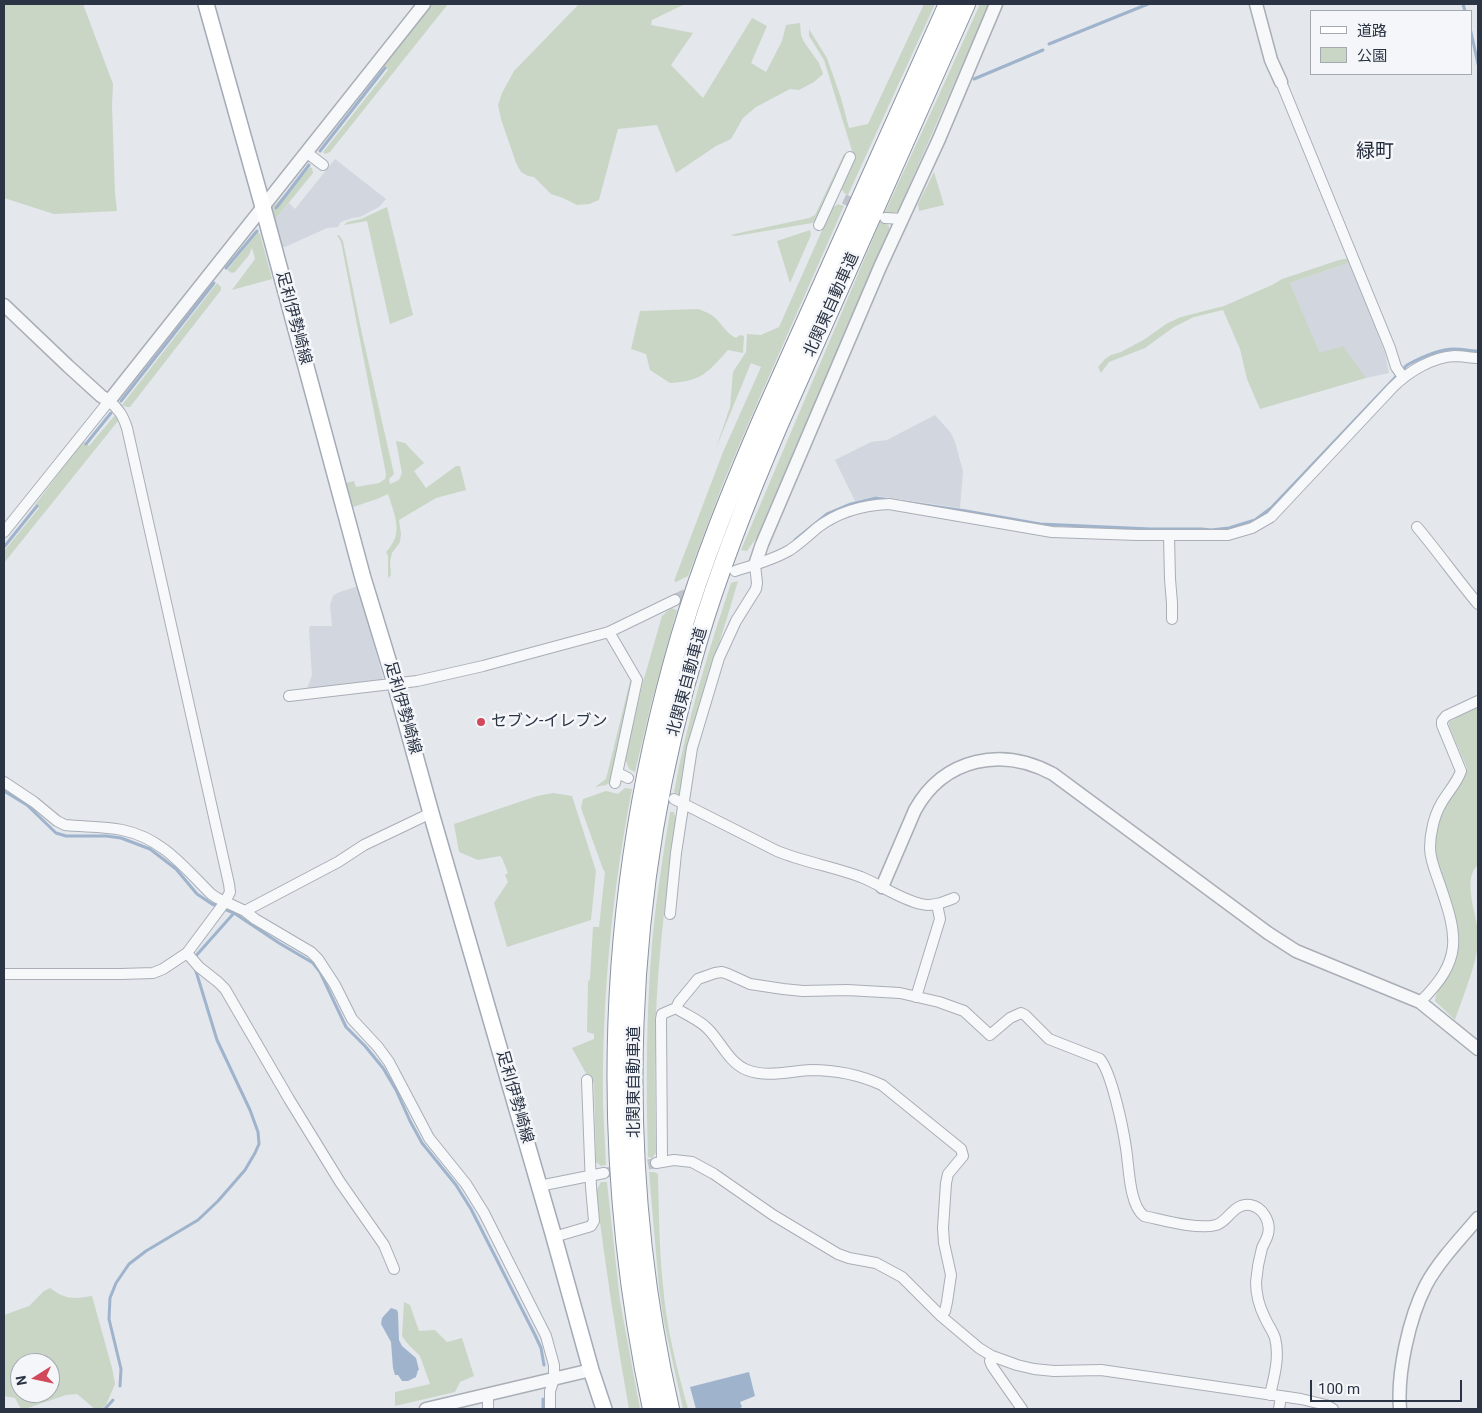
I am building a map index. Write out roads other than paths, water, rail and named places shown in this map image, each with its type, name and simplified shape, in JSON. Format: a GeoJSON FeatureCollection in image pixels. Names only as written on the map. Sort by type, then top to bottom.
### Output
{"type":"FeatureCollection","features":[{"type":"Feature","properties":{"kind":"highway","name":"北関東自動車道"},"geometry":{"type":"LineString","coordinates":[[652,1409],[637,1330],[623,1228],[616,1126],[620,960],[633,848],[651,751],[694,593],[736,480],[762,417],[948,4]]}},
{"type":"Feature","properties":{"kind":"highway","name":"北関東自動車道"},"geometry":{"type":"LineString","coordinates":[[670,1409],[654,1325],[641,1225],[635,1156],[634,1077],[635,1013],[642,912],[668,755],[698,641],[734,534],[753,486],[966,4]]}},
{"type":"Feature","properties":{"kind":"main road","name":"足利伊勢崎線"},"geometry":{"type":"LineString","coordinates":[[206,4],[363,578],[396,683],[431,814],[554,1236],[591,1370],[604,1409]]}},
{"type":"Feature","properties":{"kind":"street"},"geometry":{"type":"LineString","coordinates":[[4,532],[424,4]]}},
{"type":"Feature","properties":{"kind":"street"},"geometry":{"type":"LineString","coordinates":[[670,914],[676,853],[692,748],[706,696],[725,644],[736,621],[756,589],[755,565],[762,544],[996,4]]}},
{"type":"Feature","properties":{"kind":"street"},"geometry":{"type":"LineString","coordinates":[[1256,4],[1271,60],[1390,348],[1396,367],[1403,377]]}},
{"type":"Feature","properties":{"kind":"street"},"geometry":{"type":"LineString","coordinates":[[306,152],[323,165]]}},
{"type":"Feature","properties":{"kind":"street"},"geometry":{"type":"LineString","coordinates":[[819,225],[850,157]]}},
{"type":"Feature","properties":{"kind":"street"},"geometry":{"type":"LineString","coordinates":[[835,193],[844,199]]}},
{"type":"Feature","properties":{"kind":"street"},"geometry":{"type":"LineString","coordinates":[[885,218],[903,219]]}},
{"type":"Feature","properties":{"kind":"street"},"geometry":{"type":"LineString","coordinates":[[4,304],[121,413],[127,428],[230,884],[230,892],[225,902],[187,953],[163,970],[153,973],[4,974]]}},
{"type":"Feature","properties":{"kind":"street"},"geometry":{"type":"LineString","coordinates":[[736,571],[787,552],[832,518],[857,508],[874,505],[889,504],[1052,532],[1169,536],[1228,535],[1252,528],[1271,517],[1403,377],[1423,366],[1442,359],[1454,356],[1478,358]]}},
{"type":"Feature","properties":{"kind":"street"},"geometry":{"type":"LineString","coordinates":[[1418,527],[1478,604]]}},
{"type":"Feature","properties":{"kind":"street"},"geometry":{"type":"LineString","coordinates":[[1169,536],[1172,619]]}},
{"type":"Feature","properties":{"kind":"street"},"geometry":{"type":"LineString","coordinates":[[288,696],[417,681],[483,666],[609,632],[675,600]]}},
{"type":"Feature","properties":{"kind":"street"},"geometry":{"type":"LineString","coordinates":[[609,632],[637,680],[617,778],[628,778]]}},
{"type":"Feature","properties":{"kind":"street"},"geometry":{"type":"LineString","coordinates":[[1420,1002],[1442,977],[1454,945],[1451,918],[1434,867],[1430,848],[1432,827],[1440,805],[1461,771],[1442,721],[1446,716],[1478,701]]}},
{"type":"Feature","properties":{"kind":"street"},"geometry":{"type":"LineString","coordinates":[[882,887],[915,810],[920,801],[940,780],[956,769],[971,763],[990,759],[1015,759],[1042,768],[1053,774],[1268,933],[1296,951],[1420,1002],[1478,1050]]}},
{"type":"Feature","properties":{"kind":"street"},"geometry":{"type":"LineString","coordinates":[[4,782],[21,792],[57,821],[65,825],[121,829],[148,839],[174,856],[211,894],[245,911],[255,919],[311,952],[318,959],[335,985],[352,1019],[389,1062],[429,1138],[466,1184],[484,1213],[546,1336],[554,1365],[554,1379],[550,1391],[550,1409]]}},
{"type":"Feature","properties":{"kind":"street"},"geometry":{"type":"LineString","coordinates":[[674,799],[777,851],[794,858],[845,871],[864,878],[922,905],[937,904],[954,898]]}},
{"type":"Feature","properties":{"kind":"street"},"geometry":{"type":"LineString","coordinates":[[245,911],[338,862],[364,845],[431,814]]}},
{"type":"Feature","properties":{"kind":"street"},"geometry":{"type":"LineString","coordinates":[[916,997],[940,919],[937,904]]}},
{"type":"Feature","properties":{"kind":"street"},"geometry":{"type":"LineString","coordinates":[[187,953],[199,967],[225,989],[289,1100],[340,1182],[384,1244],[394,1269]]}},
{"type":"Feature","properties":{"kind":"street"},"geometry":{"type":"LineString","coordinates":[[1278,1409],[1276,1395],[1277,1362],[1275,1337],[1258,1304],[1256,1291],[1258,1266],[1269,1227],[1264,1213],[1250,1205],[1243,1206],[1228,1215],[1222,1224],[1213,1226],[1185,1224],[1144,1216],[1140,1213],[1134,1202],[1125,1144],[1110,1078],[1100,1060],[1049,1039],[1021,1013],[1010,1018],[990,1035],[964,1011],[939,1002],[900,993],[783,989],[750,984],[728,974],[714,973],[698,979],[676,1008],[662,1014],[659,1162],[686,1160],[692,1162],[714,1174],[772,1215],[838,1254],[876,1263],[896,1272],[941,1316],[979,1348],[992,1356],[1034,1369],[1064,1371],[1101,1370],[1276,1395],[1326,1405],[1333,1409]]}},
{"type":"Feature","properties":{"kind":"street"},"geometry":{"type":"LineString","coordinates":[[676,1008],[707,1028],[741,1068],[771,1074],[811,1070],[827,1071],[871,1080],[882,1085],[961,1149],[963,1156],[948,1174],[946,1183],[943,1228],[944,1243],[951,1275],[945,1311],[941,1316]]}},
{"type":"Feature","properties":{"kind":"street"},"geometry":{"type":"LineString","coordinates":[[554,1236],[588,1227],[593,1223],[586,1080]]}},
{"type":"Feature","properties":{"kind":"street"},"geometry":{"type":"LineString","coordinates":[[539,1186],[604,1173]]}},
{"type":"Feature","properties":{"kind":"street"},"geometry":{"type":"LineString","coordinates":[[1400,1409],[1400,1382],[1414,1313],[1426,1284],[1478,1218]]}},
{"type":"Feature","properties":{"kind":"street"},"geometry":{"type":"LineString","coordinates":[[992,1356],[990,1361],[992,1366],[1022,1409]]}},
{"type":"Feature","properties":{"kind":"street"},"geometry":{"type":"LineString","coordinates":[[426,1409],[591,1370]]}},
{"type":"Feature","properties":{"kind":"street"},"geometry":{"type":"LineString","coordinates":[[488,1395],[488,1409]]}},
{"type":"Feature","properties":{"kind":"water"},"geometry":{"type":"Polygon","coordinates":[[[391,1308],[397,1310],[398,1313],[399,1340],[402,1346],[416,1358],[419,1370],[416,1377],[408,1381],[402,1381],[398,1375],[395,1375],[391,1342],[381,1324],[382,1318],[391,1308]]]}},
{"type":"Feature","properties":{"kind":"water"},"geometry":{"type":"Polygon","coordinates":[[[749,1372],[755,1396],[740,1402],[742,1407],[738,1409],[696,1409],[690,1387],[749,1372]]]}},
{"type":"Feature","properties":{"kind":"waterway"},"geometry":{"type":"LineString","coordinates":[[1049,44],[1148,4]]}},
{"type":"Feature","properties":{"kind":"waterway"},"geometry":{"type":"LineString","coordinates":[[1463,4],[1465,10]]}},
{"type":"Feature","properties":{"kind":"waterway"},"geometry":{"type":"LineString","coordinates":[[1472,37],[1478,64]]}},
{"type":"Feature","properties":{"kind":"waterway"},"geometry":{"type":"LineString","coordinates":[[974,79],[1043,50]]}},
{"type":"Feature","properties":{"kind":"waterway"},"geometry":{"type":"LineString","coordinates":[[320,151],[385,68]]}},
{"type":"Feature","properties":{"kind":"waterway"},"geometry":{"type":"LineString","coordinates":[[276,208],[309,165]]}},
{"type":"Feature","properties":{"kind":"waterway"},"geometry":{"type":"LineString","coordinates":[[226,268],[257,231]]}},
{"type":"Feature","properties":{"kind":"waterway"},"geometry":{"type":"LineString","coordinates":[[121,401],[214,283]]}},
{"type":"Feature","properties":{"kind":"waterway"},"geometry":{"type":"LineString","coordinates":[[795,540],[827,514],[851,504],[876,498],[1040,524],[1151,529],[1211,530],[1229,528],[1255,520],[1271,508],[1407,365],[1436,352],[1454,349],[1478,351]]}},
{"type":"Feature","properties":{"kind":"waterway"},"geometry":{"type":"LineString","coordinates":[[86,444],[111,413]]}},
{"type":"Feature","properties":{"kind":"waterway"},"geometry":{"type":"LineString","coordinates":[[4,547],[37,506]]}},
{"type":"Feature","properties":{"kind":"waterway"},"geometry":{"type":"LineString","coordinates":[[4,791],[27,805],[56,833],[66,836],[121,838],[150,849],[176,869],[197,894],[212,904],[234,913],[313,963],[320,972],[346,1027],[383,1068],[422,1143],[456,1185],[471,1209],[535,1335],[541,1348],[544,1365]]}},
{"type":"Feature","properties":{"kind":"waterway"},"geometry":{"type":"LineString","coordinates":[[194,958],[234,913]]}},
{"type":"Feature","properties":{"kind":"waterway"},"geometry":{"type":"LineString","coordinates":[[120,1386],[121,1369],[109,1319],[110,1298],[116,1283],[129,1264],[146,1251],[198,1220],[218,1201],[245,1170],[259,1144],[258,1132],[250,1110],[217,1040],[195,968]]}},
{"type":"Feature","properties":{"kind":"waterway"},"geometry":{"type":"LineString","coordinates":[[543,1399],[543,1409]]}},
{"type":"Feature","properties":{"kind":"waterway"},"geometry":{"type":"LineString","coordinates":[[105,1409],[113,1400]]}},
{"type":"Feature","properties":{"kind":"tunnel"},"geometry":{"type":"LineString","coordinates":[[844,199],[862,207]]}},
{"type":"Feature","properties":{"kind":"tunnel"},"geometry":{"type":"LineString","coordinates":[[675,600],[722,578]]}},
{"type":"Feature","properties":{"kind":"tunnel"},"geometry":{"type":"LineString","coordinates":[[604,1173],[656,1163]]}},
{"type":"Feature","properties":{"kind":"place","name":"セブン-イレブン"},"geometry":{"type":"Point","coordinates":[481,722]}},
{"type":"Feature","properties":{"kind":"district","name":"緑町"},"geometry":{"type":"Point","coordinates":[1375,152]}}]}
